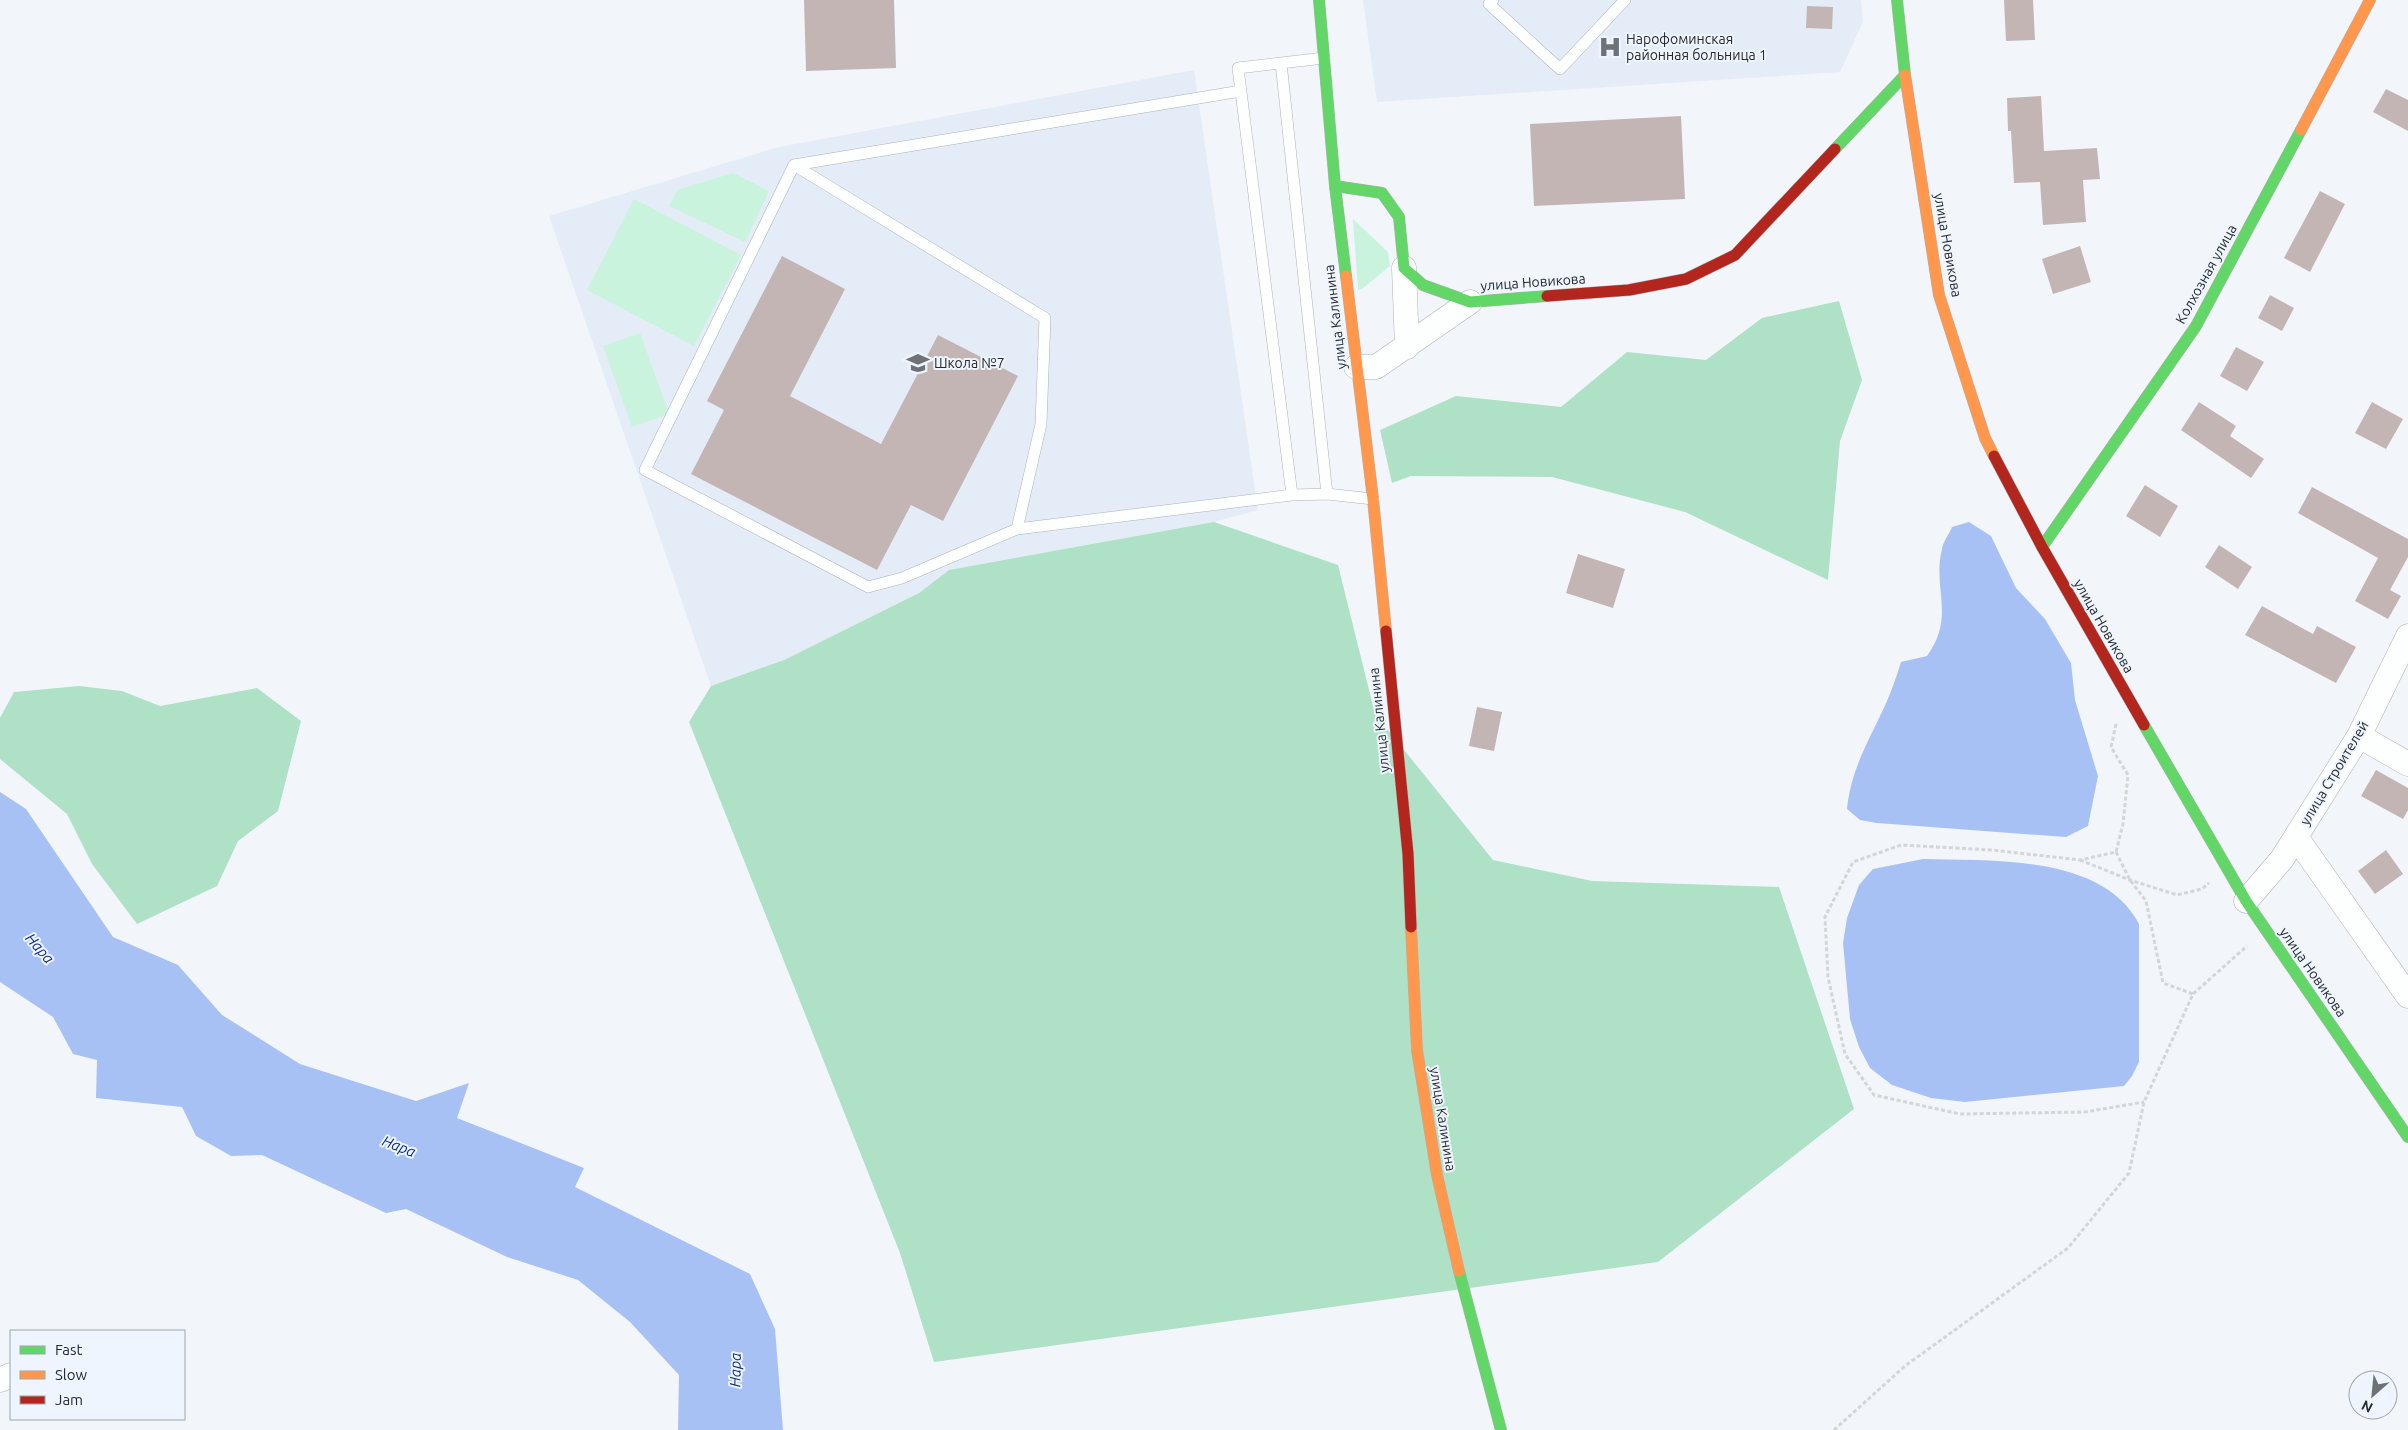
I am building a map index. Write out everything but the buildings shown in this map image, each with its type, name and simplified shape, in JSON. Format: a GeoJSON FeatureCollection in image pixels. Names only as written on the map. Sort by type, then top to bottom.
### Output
{"type":"FeatureCollection","features":[{"type":"Feature","properties":{"kind":"street","name":"улица Калинина"},"geometry":{"type":"LineString","coordinates":[[1319,0],[1335,186],[1373,499],[1408,854],[1417,1050],[1437,1175],[1451,1239],[1501,1430]]}},
{"type":"Feature","properties":{"kind":"street","name":"улица Новикова"},"geometry":{"type":"LineString","coordinates":[[1897,0],[1905,75],[1940,294],[1985,438],[2042,547],[2246,901],[2408,1137]]}},
{"type":"Feature","properties":{"kind":"street","name":"Колхозная улица"},"geometry":{"type":"LineString","coordinates":[[2042,547],[2196,326],[2370,0]]}},
{"type":"Feature","properties":{"kind":"street","name":"улица Новикова"},"geometry":{"type":"LineString","coordinates":[[1470,302],[1629,290],[1686,279],[1735,255],[1905,75]]}},
{"type":"Feature","properties":{"kind":"street"},"geometry":{"type":"LineString","coordinates":[[1335,186],[1382,193],[1399,217],[1404,268],[1407,347]]}},
{"type":"Feature","properties":{"kind":"street"},"geometry":{"type":"LineString","coordinates":[[1404,268],[1423,285],[1470,302]]}},
{"type":"Feature","properties":{"kind":"street"},"geometry":{"type":"LineString","coordinates":[[1356,367],[1376,367],[1470,302]]}},
{"type":"Feature","properties":{"kind":"street","name":"улица Строителей"},"geometry":{"type":"LineString","coordinates":[[2246,901],[2282,859],[2358,736],[2408,636]]}},
{"type":"Feature","properties":{"kind":"street"},"geometry":{"type":"LineString","coordinates":[[2358,736],[2408,764]]}},
{"type":"Feature","properties":{"kind":"street"},"geometry":{"type":"LineString","coordinates":[[2296,837],[2408,996]]}},
{"type":"Feature","properties":{"kind":"lane"},"geometry":{"type":"LineString","coordinates":[[1492,0],[1489,4],[1560,69],[1624,0]]}},
{"type":"Feature","properties":{"kind":"lane"},"geometry":{"type":"LineString","coordinates":[[1292,495],[1238,68],[1324,58]]}},
{"type":"Feature","properties":{"kind":"lane"},"geometry":{"type":"LineString","coordinates":[[1281,63],[1327,494]]}},
{"type":"Feature","properties":{"kind":"lane"},"geometry":{"type":"LineString","coordinates":[[794,165],[1241,91]]}},
{"type":"Feature","properties":{"kind":"lane"},"geometry":{"type":"LineString","coordinates":[[794,165],[645,470],[868,587],[902,578],[1017,529],[1292,495],[1327,494],[1373,499]]}},
{"type":"Feature","properties":{"kind":"lane"},"geometry":{"type":"LineString","coordinates":[[794,165],[1045,318],[1041,424],[1017,529]]}},
{"type":"Feature","properties":{"kind":"path"},"geometry":{"type":"LineString","coordinates":[[2124,689],[2111,747],[2128,775],[2123,824],[2116,852],[2130,880],[2146,902],[2163,983],[2193,994]]}},
{"type":"Feature","properties":{"kind":"path"},"geometry":{"type":"LineString","coordinates":[[2144,1102],[2085,1112],[1960,1114],[1874,1095],[1845,1054],[1828,977],[1825,917],[1853,862],[1901,845],[1992,850],[2080,860],[2130,880],[2177,895],[2202,890],[2227,868]]}},
{"type":"Feature","properties":{"kind":"path"},"geometry":{"type":"LineString","coordinates":[[2080,860],[2116,852]]}},
{"type":"Feature","properties":{"kind":"path"},"geometry":{"type":"LineString","coordinates":[[1834,1430],[1905,1366],[2068,1248],[2129,1173],[2144,1102],[2193,994],[2266,930]]}},
{"type":"Feature","properties":{"kind":"shaded area","name":"Нарофоминская районная больница 1"},"geometry":{"type":"Polygon","coordinates":[[[1363,0],[1861,0],[1863,22],[1840,72],[1377,102],[1363,0]]]}},
{"type":"Feature","properties":{"kind":"shaded area","name":"Школа №7"},"geometry":{"type":"Polygon","coordinates":[[[1194,70],[1258,510],[1214,522],[949,570],[919,593],[784,660],[711,686],[549,216],[779,147],[1194,70]]]}},
{"type":"Feature","properties":{"kind":"green space"},"geometry":{"type":"Polygon","coordinates":[[[733,173],[769,191],[745,242],[669,206],[677,190],[733,173]]]}},
{"type":"Feature","properties":{"kind":"green space"},"geometry":{"type":"Polygon","coordinates":[[[634,199],[741,255],[694,346],[587,290],[634,199]]]}},
{"type":"Feature","properties":{"kind":"green space"},"geometry":{"type":"Polygon","coordinates":[[[1353,219],[1388,252],[1390,266],[1362,289],[1358,290],[1353,219]]]}},
{"type":"Feature","properties":{"kind":"green space"},"geometry":{"type":"Polygon","coordinates":[[[1839,301],[1862,380],[1840,441],[1828,580],[1685,512],[1552,477],[1411,476],[1392,483],[1380,430],[1456,396],[1561,407],[1627,352],[1706,360],[1762,318],[1839,301]]]}},
{"type":"Feature","properties":{"kind":"green space"},"geometry":{"type":"Polygon","coordinates":[[[640,333],[669,414],[632,427],[603,346],[640,333]]]}},
{"type":"Feature","properties":{"kind":"green space"},"geometry":{"type":"Polygon","coordinates":[[[1214,522],[1338,565],[1375,714],[1493,860],[1592,881],[1779,887],[1854,1109],[1658,1262],[934,1362],[900,1253],[689,722],[711,686],[784,660],[919,593],[949,570],[1214,522]]]}},
{"type":"Feature","properties":{"kind":"green space"},"geometry":{"type":"Polygon","coordinates":[[[79,686],[122,691],[160,706],[257,688],[301,721],[278,811],[238,841],[217,886],[137,924],[92,864],[67,814],[0,759],[0,718],[14,692],[79,686]]]}},
{"type":"Feature","properties":{"kind":"water"},"geometry":{"type":"Polygon","coordinates":[[[1969,522],[1991,536],[2016,588],[2045,619],[2071,663],[2075,700],[2098,776],[2088,826],[2066,837],[1877,823],[1860,820],[1847,809],[1849,794],[1857,767],[1887,701],[1901,662],[1927,656],[1936,642],[1942,615],[1940,563],[1943,546],[1952,527],[1969,522]]]}},
{"type":"Feature","properties":{"kind":"water","name":"Нара"},"geometry":{"type":"Polygon","coordinates":[[[0,792],[26,809],[113,937],[178,965],[222,1015],[300,1064],[416,1101],[469,1083],[457,1118],[584,1168],[575,1187],[750,1274],[775,1329],[783,1430],[678,1430],[679,1375],[630,1322],[578,1280],[507,1257],[406,1209],[386,1213],[262,1155],[231,1156],[196,1136],[182,1107],[96,1098],[97,1060],[73,1054],[53,1017],[0,982],[0,792]]]}},
{"type":"Feature","properties":{"kind":"water"},"geometry":{"type":"Polygon","coordinates":[[[1923,859],[1980,860],[2043,866],[2073,873],[2100,885],[2122,901],[2139,924],[2139,1062],[2124,1086],[1965,1102],[1931,1098],[1892,1085],[1870,1068],[1859,1047],[1850,1019],[1843,943],[1847,918],[1859,885],[1873,869],[1923,859]]]}},
{"type":"Feature","properties":{"kind":"traffic: fast"},"geometry":{"type":"LineString","coordinates":[[1319,0],[1335,186],[1346,276]]}},
{"type":"Feature","properties":{"kind":"traffic: fast"},"geometry":{"type":"LineString","coordinates":[[1835,149],[1905,75],[1897,0]]}},
{"type":"Feature","properties":{"kind":"traffic: fast"},"geometry":{"type":"LineString","coordinates":[[2042,547],[2196,326],[2301,130]]}},
{"type":"Feature","properties":{"kind":"traffic: fast"},"geometry":{"type":"LineString","coordinates":[[1335,186],[1382,193],[1399,217],[1404,268],[1423,285],[1470,302],[1547,296]]}},
{"type":"Feature","properties":{"kind":"traffic: fast"},"geometry":{"type":"LineString","coordinates":[[2144,725],[2246,901],[2408,1137]]}},
{"type":"Feature","properties":{"kind":"traffic: fast"},"geometry":{"type":"LineString","coordinates":[[1459,1271],[1501,1430]]}},
{"type":"Feature","properties":{"kind":"traffic: slow"},"geometry":{"type":"LineString","coordinates":[[2301,130],[2370,0]]}},
{"type":"Feature","properties":{"kind":"traffic: slow"},"geometry":{"type":"LineString","coordinates":[[1905,75],[1939,295],[1985,438],[1994,456]]}},
{"type":"Feature","properties":{"kind":"traffic: slow"},"geometry":{"type":"LineString","coordinates":[[1346,276],[1373,499],[1386,631]]}},
{"type":"Feature","properties":{"kind":"traffic: slow"},"geometry":{"type":"LineString","coordinates":[[1411,927],[1417,1050],[1437,1175],[1459,1271]]}},
{"type":"Feature","properties":{"kind":"traffic: jam"},"geometry":{"type":"LineString","coordinates":[[1547,296],[1629,290],[1686,279],[1735,255],[1835,149]]}},
{"type":"Feature","properties":{"kind":"traffic: jam"},"geometry":{"type":"LineString","coordinates":[[1994,456],[2042,547],[2144,725]]}},
{"type":"Feature","properties":{"kind":"traffic: jam"},"geometry":{"type":"LineString","coordinates":[[1386,631],[1408,854],[1411,927]]}},
{"type":"Feature","properties":{"kind":"place","name":"Нарофоминская районная больница 1"},"geometry":{"type":"Point","coordinates":[1610,47]}},
{"type":"Feature","properties":{"kind":"place","name":"Школа №7"},"geometry":{"type":"Point","coordinates":[918,363]}}]}
